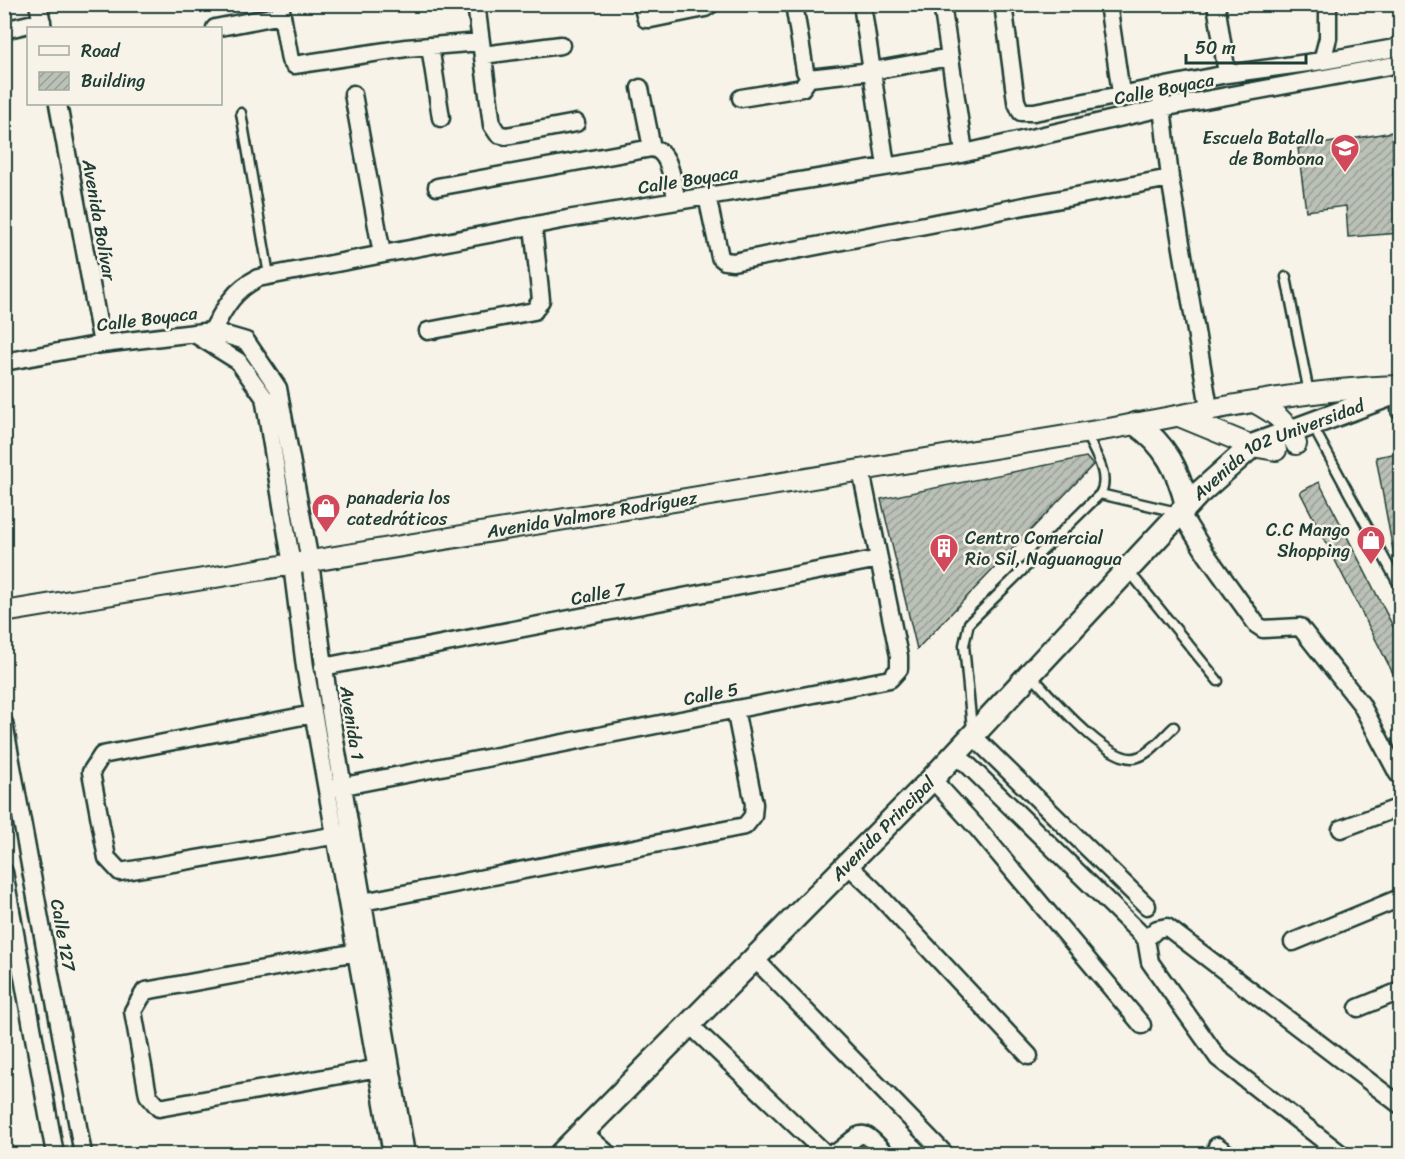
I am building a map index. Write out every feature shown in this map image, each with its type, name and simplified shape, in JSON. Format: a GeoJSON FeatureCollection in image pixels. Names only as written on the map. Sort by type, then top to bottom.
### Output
{"type":"FeatureCollection","features":[{"type":"Feature","properties":{"kind":"main road","name":"Avenida 102 Universidad"},"geometry":{"type":"LineString","coordinates":[[1188,504],[1288,441],[1401,391]]}},
{"type":"Feature","properties":{"kind":"main road","name":"Avenida 102 Universidad"},"geometry":{"type":"LineString","coordinates":[[1188,504],[1252,446],[1318,436],[1400,408]]}},
{"type":"Feature","properties":{"kind":"main road"},"geometry":{"type":"LineString","coordinates":[[1136,424],[1164,447],[1188,504]]}},
{"type":"Feature","properties":{"kind":"main road","name":"Avenida Principal"},"geometry":{"type":"LineString","coordinates":[[561,1155],[953,757],[1188,504]]}},
{"type":"Feature","properties":{"kind":"street"},"geometry":{"type":"LineString","coordinates":[[4,30],[42,25],[38,4]]}},
{"type":"Feature","properties":{"kind":"street"},"geometry":{"type":"LineString","coordinates":[[477,4],[492,125],[498,134],[506,136],[576,123]]}},
{"type":"Feature","properties":{"kind":"street"},"geometry":{"type":"LineString","coordinates":[[642,4],[646,19],[712,5]]}},
{"type":"Feature","properties":{"kind":"street"},"geometry":{"type":"LineString","coordinates":[[794,4],[804,70],[809,78]]}},
{"type":"Feature","properties":{"kind":"street"},"geometry":{"type":"LineString","coordinates":[[862,4],[886,166]]}},
{"type":"Feature","properties":{"kind":"street"},"geometry":{"type":"LineString","coordinates":[[942,4],[964,152]]}},
{"type":"Feature","properties":{"kind":"street"},"geometry":{"type":"LineString","coordinates":[[1003,4],[1016,101],[1021,112],[1034,112],[1121,93],[1227,74],[1395,48],[1401,44]]}},
{"type":"Feature","properties":{"kind":"street"},"geometry":{"type":"LineString","coordinates":[[1108,4],[1121,93]]}},
{"type":"Feature","properties":{"kind":"street"},"geometry":{"type":"LineString","coordinates":[[1216,4],[1227,74]]}},
{"type":"Feature","properties":{"kind":"street"},"geometry":{"type":"LineString","coordinates":[[1322,61],[1328,38],[1328,4]]}},
{"type":"Feature","properties":{"kind":"street"},"geometry":{"type":"LineString","coordinates":[[219,27],[281,10],[290,60],[294,65],[430,46],[482,48],[561,45]]}},
{"type":"Feature","properties":{"kind":"street"},"geometry":{"type":"LineString","coordinates":[[430,46],[441,118]]}},
{"type":"Feature","properties":{"kind":"street"},"geometry":{"type":"LineString","coordinates":[[741,98],[802,88],[809,78],[872,71],[950,57]]}},
{"type":"Feature","properties":{"kind":"street","name":"Calle Boyaca"},"geometry":{"type":"LineString","coordinates":[[4,362],[102,344],[212,331],[229,299],[242,286],[269,275],[533,226],[964,152],[1162,108],[1401,64]]}},
{"type":"Feature","properties":{"kind":"street"},"geometry":{"type":"LineString","coordinates":[[1159,87],[1170,178],[1209,408]]}},
{"type":"Feature","properties":{"kind":"street"},"geometry":{"type":"LineString","coordinates":[[640,88],[652,148]]}},
{"type":"Feature","properties":{"kind":"street"},"geometry":{"type":"LineString","coordinates":[[353,94],[382,254]]}},
{"type":"Feature","properties":{"kind":"street","name":"Avenida Bolívar"},"geometry":{"type":"LineString","coordinates":[[58,105],[102,344]]}},
{"type":"Feature","properties":{"kind":"street"},"geometry":{"type":"LineString","coordinates":[[437,187],[652,148],[660,150],[665,156],[676,201]]}},
{"type":"Feature","properties":{"kind":"street"},"geometry":{"type":"LineString","coordinates":[[707,196],[720,257],[725,261],[733,262],[1170,178]]}},
{"type":"Feature","properties":{"kind":"street"},"geometry":{"type":"LineString","coordinates":[[428,331],[534,311],[538,307],[541,300],[533,226]]}},
{"type":"Feature","properties":{"kind":"street","name":"Avenida 1"},"geometry":{"type":"LineString","coordinates":[[212,331],[246,341],[278,388],[301,564],[313,714],[335,788]]}},
{"type":"Feature","properties":{"kind":"street","name":"Avenida 1"},"geometry":{"type":"LineString","coordinates":[[193,333],[238,361],[264,397],[323,667],[335,788],[383,1068],[392,1155]]}},
{"type":"Feature","properties":{"kind":"street","name":"Avenida Valmore Rodríguez"},"geometry":{"type":"LineString","coordinates":[[4,612],[1086,433],[1179,416],[1209,408],[1342,388],[1401,386]]}},
{"type":"Feature","properties":{"kind":"street"},"geometry":{"type":"LineString","coordinates":[[1254,402],[1278,415],[1288,441]]}},
{"type":"Feature","properties":{"kind":"street"},"geometry":{"type":"LineString","coordinates":[[1179,416],[1252,446]]}},
{"type":"Feature","properties":{"kind":"street","name":"Calle 5"},"geometry":{"type":"LineString","coordinates":[[335,788],[890,679],[899,669],[899,656],[861,471]]}},
{"type":"Feature","properties":{"kind":"street"},"geometry":{"type":"LineString","coordinates":[[1188,504],[1206,554],[1257,625],[1263,629],[1300,627],[1360,704],[1398,774]]}},
{"type":"Feature","properties":{"kind":"street","name":"Calle 7"},"geometry":{"type":"LineString","coordinates":[[323,667],[879,559]]}},
{"type":"Feature","properties":{"kind":"street"},"geometry":{"type":"LineString","coordinates":[[363,902],[745,826],[753,816],[754,804],[735,709]]}},
{"type":"Feature","properties":{"kind":"street"},"geometry":{"type":"LineString","coordinates":[[313,714],[102,755],[91,772],[107,858],[120,872],[343,834]]}},
{"type":"Feature","properties":{"kind":"street","name":"Calle 127"},"geometry":{"type":"LineString","coordinates":[[4,723],[84,1155]]}},
{"type":"Feature","properties":{"kind":"street"},"geometry":{"type":"LineString","coordinates":[[973,736],[1147,906]]}},
{"type":"Feature","properties":{"kind":"street"},"geometry":{"type":"LineString","coordinates":[[953,757],[966,763],[1146,939],[1150,963],[1218,1058],[1341,1155]]}},
{"type":"Feature","properties":{"kind":"street"},"geometry":{"type":"LineString","coordinates":[[932,778],[979,830],[1142,1024]]}},
{"type":"Feature","properties":{"kind":"street"},"geometry":{"type":"LineString","coordinates":[[1341,829],[1401,807]]}},
{"type":"Feature","properties":{"kind":"street","name":"Avenida 1"},"geometry":{"type":"LineString","coordinates":[[343,834],[363,902],[364,952]]}},
{"type":"Feature","properties":{"kind":"street"},"geometry":{"type":"LineString","coordinates":[[848,866],[872,888],[1029,1056]]}},
{"type":"Feature","properties":{"kind":"street"},"geometry":{"type":"LineString","coordinates":[[5,877],[54,1155]]}},
{"type":"Feature","properties":{"kind":"street"},"geometry":{"type":"LineString","coordinates":[[1293,942],[1401,898]]}},
{"type":"Feature","properties":{"kind":"street"},"geometry":{"type":"LineString","coordinates":[[1146,939],[1157,929],[1167,927],[1401,1105]]}},
{"type":"Feature","properties":{"kind":"street"},"geometry":{"type":"LineString","coordinates":[[364,952],[145,991],[133,1011],[148,1095],[159,1108],[383,1068]]}},
{"type":"Feature","properties":{"kind":"street"},"geometry":{"type":"LineString","coordinates":[[755,959],[945,1155]]}},
{"type":"Feature","properties":{"kind":"street"},"geometry":{"type":"LineString","coordinates":[[1358,1008],[1401,991]]}},
{"type":"Feature","properties":{"kind":"street"},"geometry":{"type":"LineString","coordinates":[[690,1025],[825,1152],[836,1153],[854,1136],[862,1134],[868,1136],[886,1155]]}},
{"type":"Feature","properties":{"kind":"street","name":"Avenida 1"},"geometry":{"type":"LineString","coordinates":[[383,1068],[406,1155]]}},
{"type":"Feature","properties":{"kind":"street"},"geometry":{"type":"LineString","coordinates":[[583,1132],[608,1155]]}},
{"type":"Feature","properties":{"kind":"lane"},"geometry":{"type":"LineString","coordinates":[[241,113],[269,275]]}},
{"type":"Feature","properties":{"kind":"lane"},"geometry":{"type":"LineString","coordinates":[[1286,277],[1309,393]]}},
{"type":"Feature","properties":{"kind":"lane"},"geometry":{"type":"LineString","coordinates":[[973,736],[964,645],[969,623],[1100,494],[1104,487],[1104,477],[1086,433]]}},
{"type":"Feature","properties":{"kind":"lane"},"geometry":{"type":"LineString","coordinates":[[1318,436],[1401,587]]}},
{"type":"Feature","properties":{"kind":"lane"},"geometry":{"type":"LineString","coordinates":[[1100,494],[1188,504]]}},
{"type":"Feature","properties":{"kind":"lane"},"geometry":{"type":"LineString","coordinates":[[1128,569],[1218,681]]}},
{"type":"Feature","properties":{"kind":"lane"},"geometry":{"type":"LineString","coordinates":[[1030,674],[1092,737],[1119,756],[1139,757],[1174,727]]}},
{"type":"Feature","properties":{"kind":"building"},"geometry":{"type":"Polygon","coordinates":[[[1393,132],[1393,174],[1401,233],[1348,237],[1346,206],[1306,211],[1298,148],[1393,132]]]}},
{"type":"Feature","properties":{"kind":"building"},"geometry":{"type":"Polygon","coordinates":[[[1397,453],[1401,471],[1401,555],[1394,556],[1376,457],[1397,453]]]}},
{"type":"Feature","properties":{"kind":"building","name":"Centro Comercial Rio Sil, Naguanagua"},"geometry":{"type":"Polygon","coordinates":[[[1086,457],[1093,465],[917,649],[881,499],[1086,457]]]}},
{"type":"Feature","properties":{"kind":"building"},"geometry":{"type":"Polygon","coordinates":[[[1319,482],[1401,642],[1401,689],[1300,492],[1319,482]]]}},
{"type":"Feature","properties":{"kind":"place","name":"Escuela Batalla de Bombona"},"geometry":{"type":"Point","coordinates":[1345,174]}},
{"type":"Feature","properties":{"kind":"place","name":"panaderia los catedráticos"},"geometry":{"type":"Point","coordinates":[326,534]}},
{"type":"Feature","properties":{"kind":"place","name":"C.C Mango Shopping"},"geometry":{"type":"Point","coordinates":[1371,566]}},
{"type":"Feature","properties":{"kind":"place","name":"Centro Comercial Rio Sil, Naguanagua"},"geometry":{"type":"Point","coordinates":[944,574]}}]}
